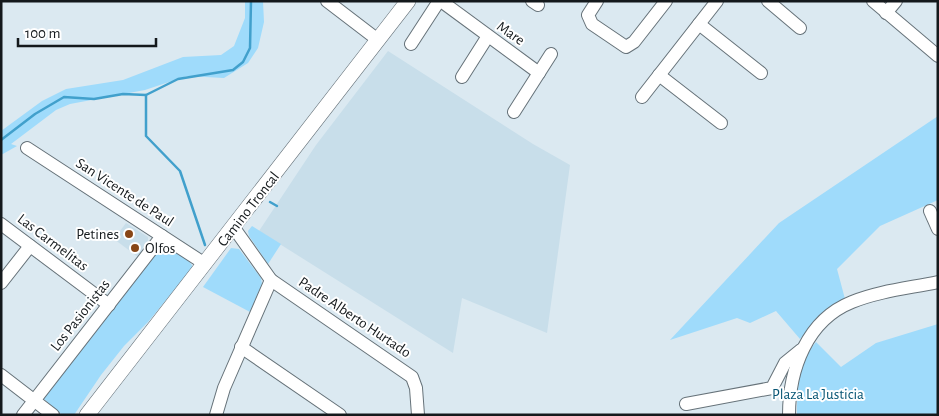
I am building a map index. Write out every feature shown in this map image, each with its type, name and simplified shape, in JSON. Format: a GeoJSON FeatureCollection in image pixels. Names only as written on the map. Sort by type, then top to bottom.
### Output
{"type":"FeatureCollection","features":[{"type":"Feature","properties":{"kind":"main road","name":"Camino Troncal"},"geometry":{"type":"LineString","coordinates":[[87,415],[234,228],[408,1]]}},
{"type":"Feature","properties":{"kind":"street"},"geometry":{"type":"LineString","coordinates":[[327,1],[378,40]]}},
{"type":"Feature","properties":{"kind":"street"},"geometry":{"type":"LineString","coordinates":[[411,44],[440,1]]}},
{"type":"Feature","properties":{"kind":"street","name":"Mare"},"geometry":{"type":"LineString","coordinates":[[440,1],[539,72]]}},
{"type":"Feature","properties":{"kind":"street"},"geometry":{"type":"LineString","coordinates":[[597,1],[588,15],[592,24],[626,47],[634,42],[666,1]]}},
{"type":"Feature","properties":{"kind":"street"},"geometry":{"type":"LineString","coordinates":[[642,97],[717,1]]}},
{"type":"Feature","properties":{"kind":"street"},"geometry":{"type":"LineString","coordinates":[[768,1],[800,28]]}},
{"type":"Feature","properties":{"kind":"street"},"geometry":{"type":"LineString","coordinates":[[873,1],[938,56]]}},
{"type":"Feature","properties":{"kind":"street"},"geometry":{"type":"LineString","coordinates":[[886,13],[896,1]]}},
{"type":"Feature","properties":{"kind":"street"},"geometry":{"type":"LineString","coordinates":[[699,24],[761,73]]}},
{"type":"Feature","properties":{"kind":"street"},"geometry":{"type":"LineString","coordinates":[[462,77],[488,36]]}},
{"type":"Feature","properties":{"kind":"street"},"geometry":{"type":"LineString","coordinates":[[514,112],[551,54]]}},
{"type":"Feature","properties":{"kind":"street"},"geometry":{"type":"LineString","coordinates":[[659,75],[720,123]]}},
{"type":"Feature","properties":{"kind":"street","name":"San Vicente de Paul"},"geometry":{"type":"LineString","coordinates":[[27,148],[205,264]]}},
{"type":"Feature","properties":{"kind":"street"},"geometry":{"type":"LineString","coordinates":[[930,211],[938,229]]}},
{"type":"Feature","properties":{"kind":"street","name":"Las Carmelitas"},"geometry":{"type":"LineString","coordinates":[[1,224],[109,305]]}},
{"type":"Feature","properties":{"kind":"street"},"geometry":{"type":"LineString","coordinates":[[216,415],[224,388],[271,280],[234,228]]}},
{"type":"Feature","properties":{"kind":"street","name":"Los Pasionistas"},"geometry":{"type":"LineString","coordinates":[[23,415],[162,236]]}},
{"type":"Feature","properties":{"kind":"street"},"geometry":{"type":"LineString","coordinates":[[1,283],[30,246]]}},
{"type":"Feature","properties":{"kind":"street","name":"Padre Alberto Hurtado"},"geometry":{"type":"LineString","coordinates":[[271,280],[408,372],[415,384],[418,415]]}},
{"type":"Feature","properties":{"kind":"street"},"geometry":{"type":"LineString","coordinates":[[686,404],[772,388],[785,363],[801,350],[827,318],[845,305],[884,292],[938,282]]}},
{"type":"Feature","properties":{"kind":"street"},"geometry":{"type":"LineString","coordinates":[[241,347],[340,415]]}},
{"type":"Feature","properties":{"kind":"street"},"geometry":{"type":"LineString","coordinates":[[789,415],[792,381],[801,350]]}},
{"type":"Feature","properties":{"kind":"street"},"geometry":{"type":"LineString","coordinates":[[1,374],[53,415]]}},
{"type":"Feature","properties":{"kind":"shaded area"},"geometry":{"type":"Polygon","coordinates":[[[388,51],[533,144],[570,165],[547,333],[462,298],[453,353],[259,231],[316,145],[388,51]]]}},
{"type":"Feature","properties":{"kind":"shaded area"},"geometry":{"type":"Polygon","coordinates":[[[126,223],[148,237],[148,243],[138,257],[114,239],[126,223]]]}},
{"type":"Feature","properties":{"kind":"green space"},"geometry":{"type":"Polygon","coordinates":[[[245,1],[263,1],[264,22],[258,48],[248,63],[224,78],[187,76],[145,90],[70,104],[56,110],[11,144],[17,146],[1,155],[1,131],[42,101],[66,89],[123,80],[183,57],[221,55],[234,46],[245,18],[245,1]]]}},
{"type":"Feature","properties":{"kind":"green space"},"geometry":{"type":"Polygon","coordinates":[[[938,116],[938,200],[880,226],[837,269],[845,299],[821,315],[800,339],[776,311],[750,323],[737,318],[670,340],[779,223],[938,116]]]}},
{"type":"Feature","properties":{"kind":"green space"},"geometry":{"type":"Polygon","coordinates":[[[252,226],[281,244],[268,264],[249,236],[248,231],[252,226]]]}},
{"type":"Feature","properties":{"kind":"green space"},"geometry":{"type":"Polygon","coordinates":[[[159,244],[168,246],[178,252],[193,267],[148,322],[124,346],[101,375],[74,415],[62,415],[44,399],[43,395],[159,244]]]}},
{"type":"Feature","properties":{"kind":"green space"},"geometry":{"type":"Polygon","coordinates":[[[231,248],[239,249],[261,278],[262,284],[250,312],[203,287],[231,248]]]}},
{"type":"Feature","properties":{"kind":"green space","name":"Plaza La Justicia"},"geometry":{"type":"Polygon","coordinates":[[[938,324],[938,415],[797,415],[800,376],[806,358],[816,342],[841,367],[876,343],[938,324]]]}},
{"type":"Feature","properties":{"kind":"waterway"},"geometry":{"type":"LineString","coordinates":[[1,140],[35,114],[64,97],[94,99],[123,94],[146,95],[178,79],[233,70],[243,62],[250,48],[251,1]]}},
{"type":"Feature","properties":{"kind":"waterway"},"geometry":{"type":"LineString","coordinates":[[146,95],[146,136],[180,171],[205,245]]}},
{"type":"Feature","properties":{"kind":"waterway"},"geometry":{"type":"LineString","coordinates":[[270,202],[277,206]]}},
{"type":"Feature","properties":{"kind":"place","name":"Petines"},"geometry":{"type":"Point","coordinates":[129,234]}},
{"type":"Feature","properties":{"kind":"place","name":"Olfos"},"geometry":{"type":"Point","coordinates":[135,248]}}]}
